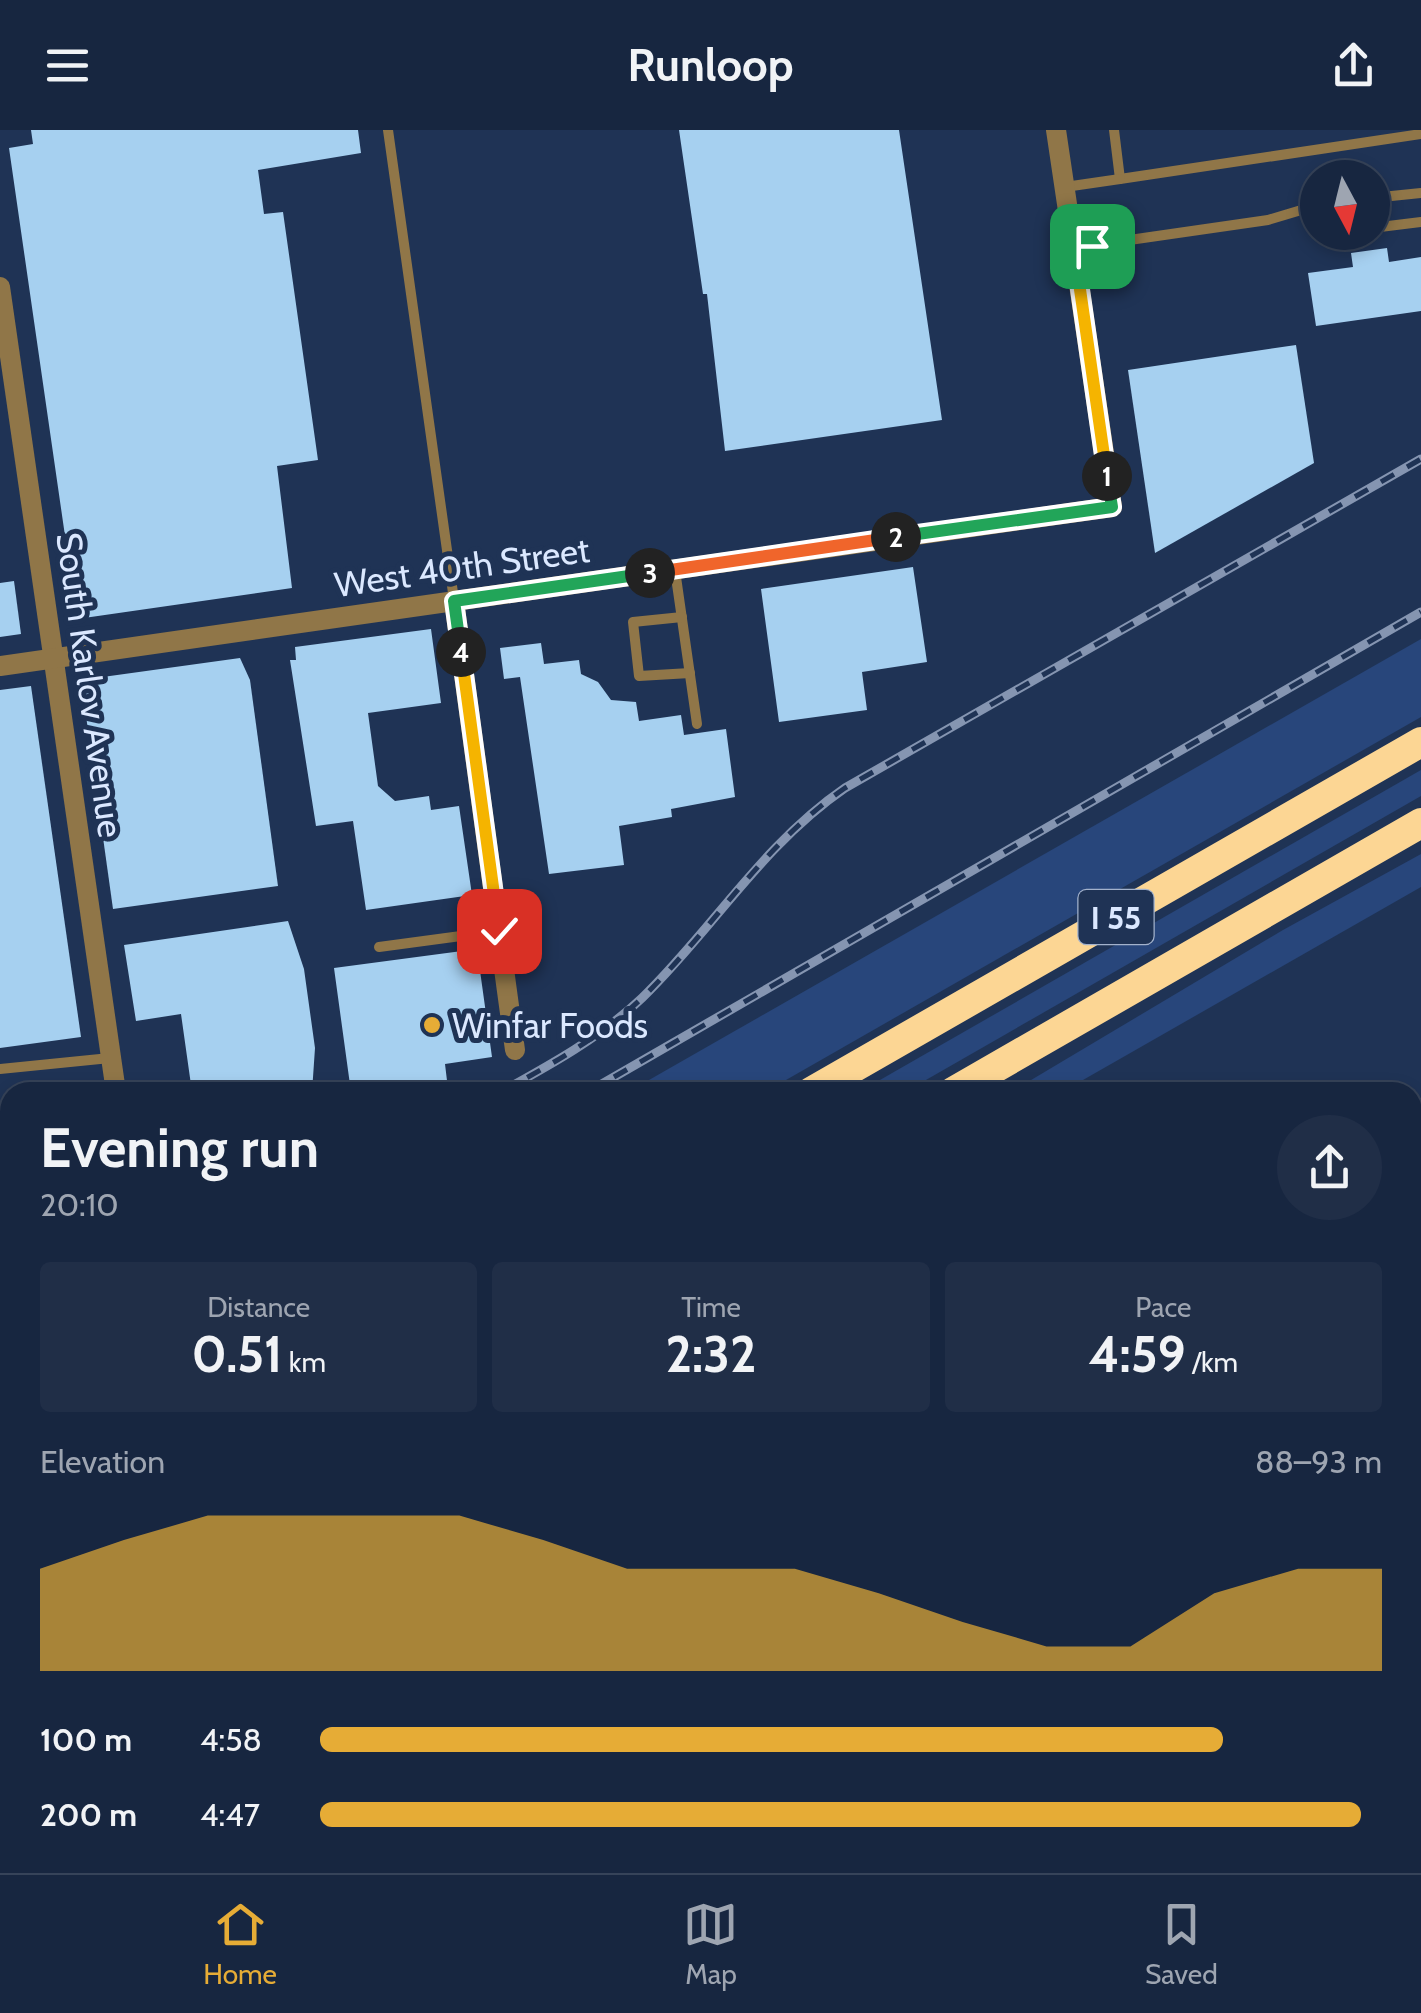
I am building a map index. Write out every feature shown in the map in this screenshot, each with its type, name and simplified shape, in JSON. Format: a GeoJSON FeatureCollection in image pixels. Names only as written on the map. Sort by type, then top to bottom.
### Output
{"type":"FeatureCollection","features":[{"type":"Feature","properties":{"kind":"highway","name":"I 55"},"geometry":{"type":"LineString","coordinates":[[827,1082],[1421,742]]}},
{"type":"Feature","properties":{"kind":"highway","name":"I 55"},"geometry":{"type":"LineString","coordinates":[[970,1082],[1421,823]]}},
{"type":"Feature","properties":{"kind":"street"},"geometry":{"type":"LineString","coordinates":[[1056,130],[1074,248]]}},
{"type":"Feature","properties":{"kind":"street","name":"West 40th Street"},"geometry":{"type":"LineString","coordinates":[[0,666],[1112,507],[1074,248]]}},
{"type":"Feature","properties":{"kind":"street","name":"South Karlov Avenue"},"geometry":{"type":"LineString","coordinates":[[0,287],[115,1082]]}},
{"type":"Feature","properties":{"kind":"street"},"geometry":{"type":"LineString","coordinates":[[454,601],[516,1050]]}},
{"type":"Feature","properties":{"kind":"lane"},"geometry":{"type":"LineString","coordinates":[[388,130],[454,601]]}},
{"type":"Feature","properties":{"kind":"lane"},"geometry":{"type":"LineString","coordinates":[[1114,130],[1120,179]]}},
{"type":"Feature","properties":{"kind":"lane"},"geometry":{"type":"LineString","coordinates":[[1065,188],[1421,134]]}},
{"type":"Feature","properties":{"kind":"lane"},"geometry":{"type":"LineString","coordinates":[[1390,196],[1421,193]]}},
{"type":"Feature","properties":{"kind":"lane"},"geometry":{"type":"LineString","coordinates":[[1074,248],[1268,220],[1300,210]]}},
{"type":"Feature","properties":{"kind":"lane"},"geometry":{"type":"LineString","coordinates":[[1390,226],[1421,222]]}},
{"type":"Feature","properties":{"kind":"lane"},"geometry":{"type":"LineString","coordinates":[[675,569],[697,724]]}},
{"type":"Feature","properties":{"kind":"lane"},"geometry":{"type":"LineString","coordinates":[[682,617],[633,622],[639,676],[690,673]]}},
{"type":"Feature","properties":{"kind":"lane"},"geometry":{"type":"LineString","coordinates":[[379,946],[499,931]]}},
{"type":"Feature","properties":{"kind":"lane"},"geometry":{"type":"LineString","coordinates":[[0,1069],[111,1058]]}},
{"type":"Feature","properties":{"kind":"shaded area"},"geometry":{"type":"Polygon","coordinates":[[[1421,639],[1421,717],[782,1082],[646,1082],[1421,639]]]}},
{"type":"Feature","properties":{"kind":"shaded area"},"geometry":{"type":"Polygon","coordinates":[[[1421,770],[1421,796],[922,1082],[876,1082],[1421,770]]]}},
{"type":"Feature","properties":{"kind":"shaded area"},"geometry":{"type":"Polygon","coordinates":[[[1421,854],[1421,887],[1080,1082],[1028,1082],[1283,930],[1421,854]]]}},
{"type":"Feature","properties":{"kind":"building"},"geometry":{"type":"Polygon","coordinates":[[[31,130],[358,130],[361,153],[258,170],[264,214],[283,212],[318,460],[277,466],[292,588],[77,619],[9,148],[33,144],[31,130]]]}},
{"type":"Feature","properties":{"kind":"building"},"geometry":{"type":"Polygon","coordinates":[[[679,130],[899,130],[942,420],[725,451],[707,294],[703,294],[679,130]]]}},
{"type":"Feature","properties":{"kind":"building"},"geometry":{"type":"Polygon","coordinates":[[[1387,250],[1389,262],[1421,257],[1421,311],[1316,326],[1308,273],[1353,267],[1351,253],[1387,250]]]}},
{"type":"Feature","properties":{"kind":"building"},"geometry":{"type":"Polygon","coordinates":[[[1296,345],[1314,463],[1155,553],[1128,370],[1296,345]]]}},
{"type":"Feature","properties":{"kind":"building"},"geometry":{"type":"Polygon","coordinates":[[[913,567],[927,662],[862,672],[867,710],[779,722],[761,589],[913,567]]]}},
{"type":"Feature","properties":{"kind":"building"},"geometry":{"type":"Polygon","coordinates":[[[14,581],[21,634],[0,637],[0,583],[14,581]]]}},
{"type":"Feature","properties":{"kind":"building"},"geometry":{"type":"Polygon","coordinates":[[[431,629],[441,703],[368,713],[378,786],[395,801],[429,796],[431,810],[459,806],[472,895],[366,910],[353,821],[316,826],[290,660],[296,660],[295,647],[431,629]]]}},
{"type":"Feature","properties":{"kind":"building"},"geometry":{"type":"Polygon","coordinates":[[[541,643],[544,664],[579,660],[581,674],[598,682],[611,700],[636,702],[639,721],[681,715],[684,735],[726,729],[735,797],[671,809],[672,817],[619,826],[624,865],[549,874],[520,677],[504,679],[500,648],[541,643]]]}},
{"type":"Feature","properties":{"kind":"building"},"geometry":{"type":"Polygon","coordinates":[[[240,658],[250,680],[278,886],[113,909],[81,680],[240,658]]]}},
{"type":"Feature","properties":{"kind":"building"},"geometry":{"type":"Polygon","coordinates":[[[31,686],[81,1037],[0,1048],[0,690],[31,686]]]}},
{"type":"Feature","properties":{"kind":"building"},"geometry":{"type":"Polygon","coordinates":[[[288,921],[304,969],[315,1048],[313,1082],[191,1082],[181,1014],[136,1021],[124,945],[288,921]]]}},
{"type":"Feature","properties":{"kind":"building"},"geometry":{"type":"Polygon","coordinates":[[[477,949],[492,1057],[445,1064],[447,1082],[350,1082],[334,968],[477,949]]]}},
{"type":"Feature","properties":{"kind":"railway"},"geometry":{"type":"LineString","coordinates":[[518,1082],[610,1025],[642,998],[788,835],[845,788],[1421,459]]}},
{"type":"Feature","properties":{"kind":"railway"},"geometry":{"type":"LineString","coordinates":[[605,1082],[1421,612]]}},
{"type":"Feature","properties":{"kind":"place","name":"Winfar Foods"},"geometry":{"type":"Point","coordinates":[432,1025]}},
{"type":"Feature","properties":{"kind":"route"},"geometry":{"type":"LineString","coordinates":[[499,931],[454,601],[1112,507],[1074,248],[1092,246]]}}]}
